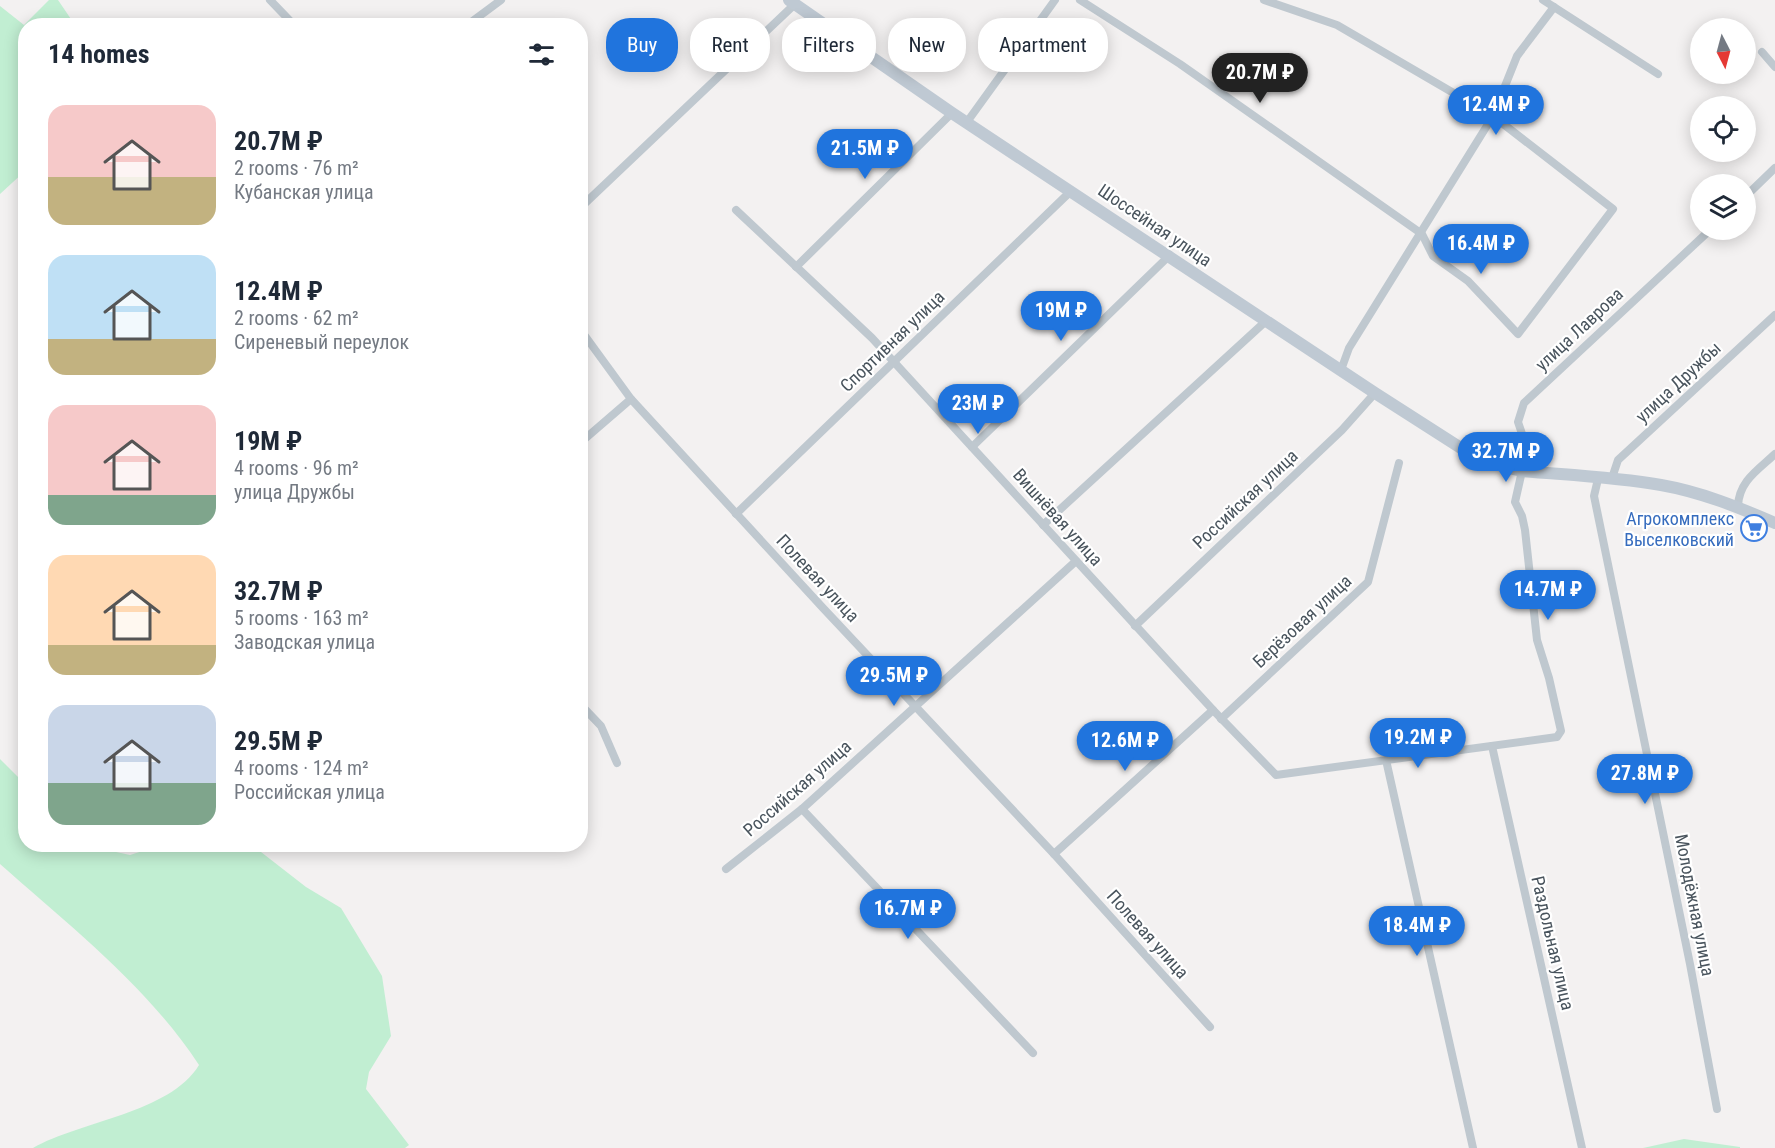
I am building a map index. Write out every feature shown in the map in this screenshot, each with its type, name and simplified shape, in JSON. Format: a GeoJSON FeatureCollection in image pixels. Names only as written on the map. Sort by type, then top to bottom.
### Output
{"type":"FeatureCollection","features":[{"type":"Feature","properties":{"kind":"main road","name":"Шоссейная улица"},"geometry":{"type":"LineString","coordinates":[[792,2],[952,113],[1464,450],[1508,468],[1528,472],[1612,478],[1662,485],[1738,506],[1775,523]]}},
{"type":"Feature","properties":{"kind":"street"},"geometry":{"type":"LineString","coordinates":[[270,0],[287,18]]}},
{"type":"Feature","properties":{"kind":"street"},"geometry":{"type":"LineString","coordinates":[[477,18],[501,0]]}},
{"type":"Feature","properties":{"kind":"street"},"geometry":{"type":"LineString","coordinates":[[967,122],[1056,0]]}},
{"type":"Feature","properties":{"kind":"street"},"geometry":{"type":"LineString","coordinates":[[1080,0],[1180,64],[1422,234],[1432,256],[1468,281],[1518,334],[1613,209],[1493,116],[1337,25],[1264,0]]}},
{"type":"Feature","properties":{"kind":"street"},"geometry":{"type":"LineString","coordinates":[[1543,0],[1658,74]]}},
{"type":"Feature","properties":{"kind":"street"},"geometry":{"type":"LineString","coordinates":[[588,200],[792,2]]}},
{"type":"Feature","properties":{"kind":"street"},"geometry":{"type":"LineString","coordinates":[[1341,369],[1350,348],[1493,116],[1517,56],[1554,7]]}},
{"type":"Feature","properties":{"kind":"street"},"geometry":{"type":"LineString","coordinates":[[1762,52],[1775,67]]}},
{"type":"Feature","properties":{"kind":"street"},"geometry":{"type":"LineString","coordinates":[[796,267],[952,113]]}},
{"type":"Feature","properties":{"kind":"street"},"geometry":{"type":"LineString","coordinates":[[1756,186],[1775,168]]}},
{"type":"Feature","properties":{"kind":"street","name":"Спортивная улица"},"geometry":{"type":"LineString","coordinates":[[736,513],[1071,191]]}},
{"type":"Feature","properties":{"kind":"street","name":"Вишнёвая улица"},"geometry":{"type":"LineString","coordinates":[[736,210],[895,362],[1135,626],[1276,775],[1386,760]]}},
{"type":"Feature","properties":{"kind":"street","name":"улица Лаврова"},"geometry":{"type":"LineString","coordinates":[[1528,472],[1518,422],[1524,403],[1699,240]]}},
{"type":"Feature","properties":{"kind":"street"},"geometry":{"type":"LineString","coordinates":[[972,447],[1170,255]]}},
{"type":"Feature","properties":{"kind":"street","name":"улица Дружбы"},"geometry":{"type":"LineString","coordinates":[[1612,478],[1618,460],[1775,315]]}},
{"type":"Feature","properties":{"kind":"street"},"geometry":{"type":"LineString","coordinates":[[1043,525],[1266,321]]}},
{"type":"Feature","properties":{"kind":"street","name":"Полевая улица"},"geometry":{"type":"LineString","coordinates":[[588,340],[631,399],[1054,854],[1210,1027]]}},
{"type":"Feature","properties":{"kind":"street","name":"Российская улица"},"geometry":{"type":"LineString","coordinates":[[1135,626],[1342,430],[1375,393]]}},
{"type":"Feature","properties":{"kind":"street"},"geometry":{"type":"LineString","coordinates":[[588,436],[631,399]]}},
{"type":"Feature","properties":{"kind":"street"},"geometry":{"type":"LineString","coordinates":[[1738,506],[1738,492],[1745,482],[1775,454]]}},
{"type":"Feature","properties":{"kind":"street","name":"Берёзовая улица"},"geometry":{"type":"LineString","coordinates":[[1221,719],[1368,582],[1399,463]]}},
{"type":"Feature","properties":{"kind":"street"},"geometry":{"type":"LineString","coordinates":[[1473,1148],[1386,760],[1557,737],[1561,731],[1549,678],[1537,640],[1525,530],[1522,516],[1515,502],[1528,472]]}},
{"type":"Feature","properties":{"kind":"street","name":"Молодёжная улица"},"geometry":{"type":"LineString","coordinates":[[1598,478],[1594,496],[1683,930],[1717,1109]]}},
{"type":"Feature","properties":{"kind":"street","name":"Российская улица"},"geometry":{"type":"LineString","coordinates":[[726,869],[802,809],[1076,561]]}},
{"type":"Feature","properties":{"kind":"street"},"geometry":{"type":"LineString","coordinates":[[1054,854],[1213,710]]}},
{"type":"Feature","properties":{"kind":"street"},"geometry":{"type":"LineString","coordinates":[[588,712],[602,726],[617,763]]}},
{"type":"Feature","properties":{"kind":"street","name":"Раздольная улица"},"geometry":{"type":"LineString","coordinates":[[1492,746],[1582,1148]]}},
{"type":"Feature","properties":{"kind":"street"},"geometry":{"type":"LineString","coordinates":[[802,809],[1033,1053]]}},
{"type":"Feature","properties":{"kind":"green space"},"geometry":{"type":"Polygon","coordinates":[[[49,0],[58,0],[70,18],[31,18],[49,0]]]}},
{"type":"Feature","properties":{"kind":"green space"},"geometry":{"type":"Polygon","coordinates":[[[0,6],[18,20],[18,177],[0,194],[0,6]]]}},
{"type":"Feature","properties":{"kind":"green space"},"geometry":{"type":"Polygon","coordinates":[[[0,759],[18,777],[18,852],[116,852],[130,855],[139,852],[261,852],[306,887],[341,908],[382,976],[391,1036],[369,1072],[366,1089],[409,1145],[405,1148],[33,1148],[75,1130],[146,1105],[185,1081],[199,1065],[179,1036],[132,983],[0,864],[0,759]]]}},
{"type":"Feature","properties":{"kind":"green space"},"geometry":{"type":"Polygon","coordinates":[[[1684,1139],[1740,1147],[1740,1148],[1643,1148],[1684,1139]]]}},
{"type":"Feature","properties":{"kind":"place","name":"Агрокомплекс Выселковский"},"geometry":{"type":"Point","coordinates":[1754,528]}}]}
